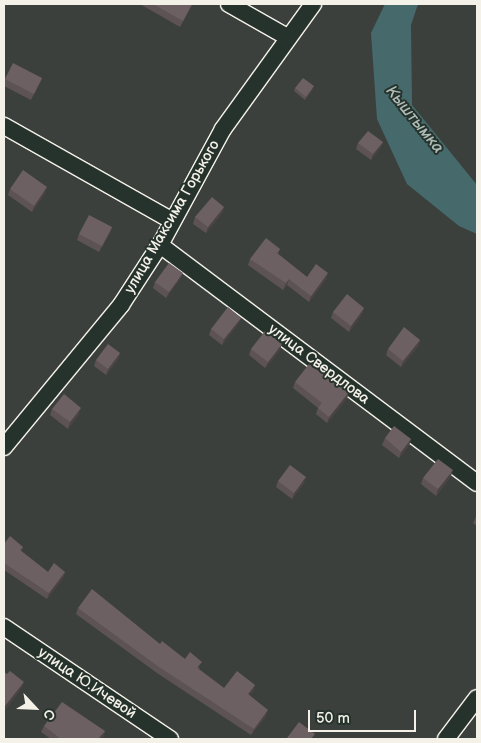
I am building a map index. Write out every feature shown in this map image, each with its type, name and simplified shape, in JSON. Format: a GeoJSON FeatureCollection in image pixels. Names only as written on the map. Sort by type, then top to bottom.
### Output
{"type":"FeatureCollection","features":[{"type":"Feature","properties":{"kind":"street"},"geometry":{"type":"LineString","coordinates":[[229,4],[287,37]]}},
{"type":"Feature","properties":{"kind":"street","name":"улица Максима Горького"},"geometry":{"type":"LineString","coordinates":[[4,447],[121,305],[160,245],[171,220],[223,129],[287,37],[313,4]]}},
{"type":"Feature","properties":{"kind":"street"},"geometry":{"type":"LineString","coordinates":[[4,126],[171,220]]}},
{"type":"Feature","properties":{"kind":"street","name":"улица Свердлова"},"geometry":{"type":"LineString","coordinates":[[160,245],[477,483]]}},
{"type":"Feature","properties":{"kind":"street","name":"улица Ю.Ичевой"},"geometry":{"type":"LineString","coordinates":[[4,627],[170,739]]}},
{"type":"Feature","properties":{"kind":"street"},"geometry":{"type":"LineString","coordinates":[[446,739],[477,698]]}},
{"type":"Feature","properties":{"kind":"water","name":"Кыштымка"},"geometry":{"type":"Polygon","coordinates":[[[385,4],[418,4],[411,25],[412,105],[477,185],[477,234],[459,226],[407,184],[377,119],[371,33],[385,4]]]}},
{"type":"Feature","properties":{"kind":"building"},"geometry":{"type":"Polygon","coordinates":[[[153,4],[192,4],[183,21],[153,4]]]}},
{"type":"Feature","properties":{"kind":"building"},"geometry":{"type":"Polygon","coordinates":[[[13,63],[42,78],[34,94],[5,79],[13,63]]]}},
{"type":"Feature","properties":{"kind":"building"},"geometry":{"type":"Polygon","coordinates":[[[303,78],[314,86],[306,97],[295,88],[303,78]]]}},
{"type":"Feature","properties":{"kind":"building"},"geometry":{"type":"Polygon","coordinates":[[[368,131],[383,142],[373,154],[358,143],[368,131]]]}},
{"type":"Feature","properties":{"kind":"building"},"geometry":{"type":"Polygon","coordinates":[[[23,170],[47,187],[34,206],[10,189],[23,170]]]}},
{"type":"Feature","properties":{"kind":"building"},"geometry":{"type":"Polygon","coordinates":[[[212,197],[224,207],[208,227],[195,217],[212,197]]]}},
{"type":"Feature","properties":{"kind":"building"},"geometry":{"type":"Polygon","coordinates":[[[89,215],[112,227],[102,246],[79,234],[89,215]]]}},
{"type":"Feature","properties":{"kind":"building"},"geometry":{"type":"Polygon","coordinates":[[[266,238],[280,249],[277,253],[307,277],[316,264],[328,273],[311,296],[289,279],[286,283],[250,259],[266,238]]]}},
{"type":"Feature","properties":{"kind":"building"},"geometry":{"type":"Polygon","coordinates":[[[169,263],[183,273],[169,292],[155,282],[169,263]]]}},
{"type":"Feature","properties":{"kind":"building"},"geometry":{"type":"Polygon","coordinates":[[[347,294],[364,308],[351,326],[333,312],[347,294]]]}},
{"type":"Feature","properties":{"kind":"building"},"geometry":{"type":"Polygon","coordinates":[[[228,307],[241,318],[224,339],[211,329],[228,307]]]}},
{"type":"Feature","properties":{"kind":"building"},"geometry":{"type":"Polygon","coordinates":[[[404,327],[420,340],[403,361],[388,349],[404,327]]]}},
{"type":"Feature","properties":{"kind":"building"},"geometry":{"type":"Polygon","coordinates":[[[265,331],[282,344],[268,362],[251,349],[265,331]]]}},
{"type":"Feature","properties":{"kind":"building"},"geometry":{"type":"Polygon","coordinates":[[[108,344],[120,353],[108,369],[96,360],[108,344]]]}},
{"type":"Feature","properties":{"kind":"building"},"geometry":{"type":"Polygon","coordinates":[[[309,364],[349,392],[329,417],[318,408],[322,403],[295,382],[309,364]]]}},
{"type":"Feature","properties":{"kind":"building"},"geometry":{"type":"Polygon","coordinates":[[[64,394],[81,408],[70,422],[52,409],[64,394]]]}},
{"type":"Feature","properties":{"kind":"building"},"geometry":{"type":"Polygon","coordinates":[[[394,426],[411,439],[401,452],[385,438],[394,426]]]}},
{"type":"Feature","properties":{"kind":"building"},"geometry":{"type":"Polygon","coordinates":[[[438,459],[453,470],[438,489],[423,478],[438,459]]]}},
{"type":"Feature","properties":{"kind":"building"},"geometry":{"type":"Polygon","coordinates":[[[290,465],[306,477],[294,493],[278,481],[290,465]]]}},
{"type":"Feature","properties":{"kind":"building"},"geometry":{"type":"Polygon","coordinates":[[[10,536],[23,547],[20,550],[48,572],[54,563],[65,572],[49,593],[4,563],[4,544],[10,536]]]}},
{"type":"Feature","properties":{"kind":"building"},"geometry":{"type":"Polygon","coordinates":[[[92,589],[160,644],[162,641],[185,659],[190,652],[202,662],[197,668],[224,688],[237,671],[255,685],[248,694],[268,710],[254,729],[159,667],[78,608],[92,589]]]}},
{"type":"Feature","properties":{"kind":"building"},"geometry":{"type":"Polygon","coordinates":[[[10,671],[24,682],[5,706],[4,672],[7,674],[10,671]]]}},
{"type":"Feature","properties":{"kind":"building"},"geometry":{"type":"Polygon","coordinates":[[[62,702],[105,731],[98,739],[61,739],[44,726],[62,702]]]}},
{"type":"Feature","properties":{"kind":"building"},"geometry":{"type":"Polygon","coordinates":[[[299,722],[315,734],[311,739],[287,738],[299,722]]]}}]}
